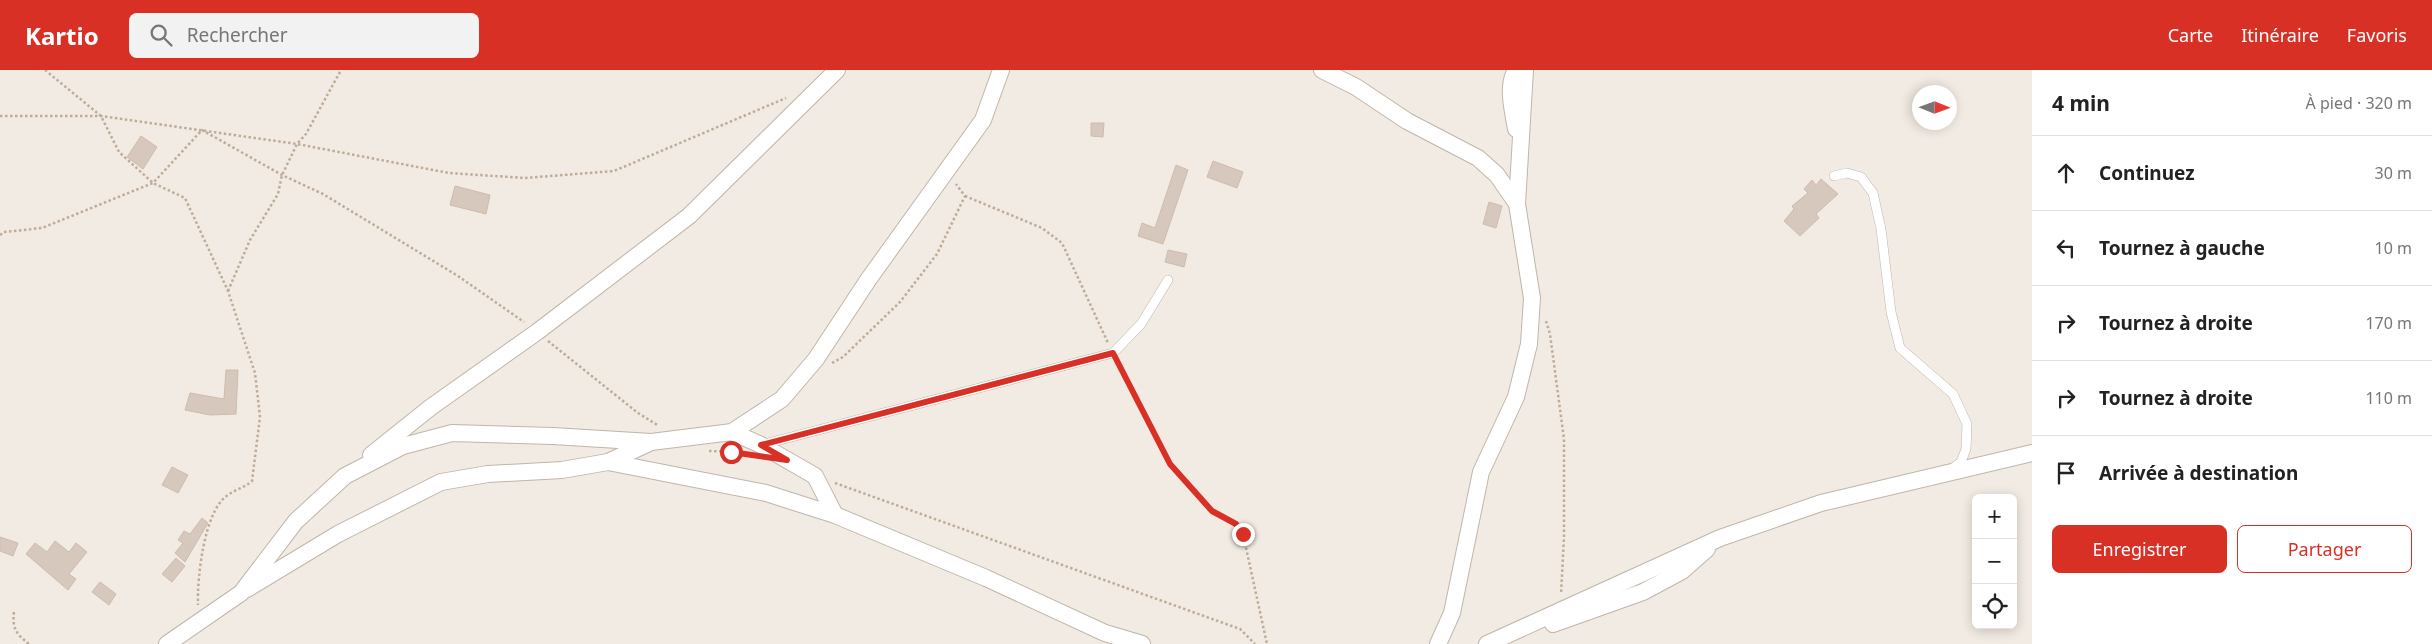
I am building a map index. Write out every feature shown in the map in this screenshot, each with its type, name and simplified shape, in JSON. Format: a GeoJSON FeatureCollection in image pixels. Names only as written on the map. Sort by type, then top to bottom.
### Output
{"type":"FeatureCollection","features":[{"type":"Feature","properties":{"kind":"street"},"geometry":{"type":"LineString","coordinates":[[241,593],[296,521],[344,476],[431,407],[537,332],[689,216],[836,70]]}},
{"type":"Feature","properties":{"kind":"street"},"geometry":{"type":"LineString","coordinates":[[344,476],[403,446],[452,433],[553,436],[651,442],[732,432],[782,400],[816,359],[946,170],[983,120],[1001,70]]}},
{"type":"Feature","properties":{"kind":"street"},"geometry":{"type":"LineString","coordinates":[[1322,70],[1356,87],[1407,121],[1478,158],[1497,175],[1517,204]]}},
{"type":"Feature","properties":{"kind":"street"},"geometry":{"type":"LineString","coordinates":[[1516,70],[1512,77],[1512,105],[1520,159]]}},
{"type":"Feature","properties":{"kind":"street"},"geometry":{"type":"LineString","coordinates":[[1438,644],[1452,614],[1481,472],[1516,397],[1529,344],[1532,298],[1517,204],[1525,70]]}},
{"type":"Feature","properties":{"kind":"street"},"geometry":{"type":"LineString","coordinates":[[732,432],[754,449],[815,476],[834,515]]}},
{"type":"Feature","properties":{"kind":"street"},"geometry":{"type":"LineString","coordinates":[[168,644],[241,593],[338,534],[440,482],[488,474],[562,470],[608,462],[651,442]]}},
{"type":"Feature","properties":{"kind":"street"},"geometry":{"type":"LineString","coordinates":[[1518,638],[1558,612],[1720,538],[1821,503],[2032,453]]}},
{"type":"Feature","properties":{"kind":"street"},"geometry":{"type":"LineString","coordinates":[[608,462],[766,492],[834,515],[986,578],[1105,633],[1142,644]]}},
{"type":"Feature","properties":{"kind":"street"},"geometry":{"type":"LineString","coordinates":[[1487,644],[1518,638],[1642,592],[1682,571],[1720,538]]}},
{"type":"Feature","properties":{"kind":"lane"},"geometry":{"type":"LineString","coordinates":[[1834,176],[1847,173],[1861,176],[1873,193],[1881,229],[1891,312],[1900,348],[1953,394],[1967,424],[1966,449],[1961,462],[1946,474]]}},
{"type":"Feature","properties":{"kind":"lane"},"geometry":{"type":"LineString","coordinates":[[754,449],[1113,353],[1140,324],[1168,280]]}},
{"type":"Feature","properties":{"kind":"path"},"geometry":{"type":"LineString","coordinates":[[45,70],[101,116],[119,152],[153,183],[185,198],[228,291],[255,373],[260,417],[252,481],[241,490],[228,495],[217,507],[206,534],[198,591],[199,622]]}},
{"type":"Feature","properties":{"kind":"path"},"geometry":{"type":"LineString","coordinates":[[228,291],[250,240],[278,194],[282,175],[297,144],[306,134],[341,70]]}},
{"type":"Feature","properties":{"kind":"path"},"geometry":{"type":"LineString","coordinates":[[0,116],[101,116],[297,144],[449,173],[525,178],[614,171],[790,96]]}},
{"type":"Feature","properties":{"kind":"path"},"geometry":{"type":"LineString","coordinates":[[202,130],[282,175],[323,194],[458,276],[537,332],[638,413],[682,438]]}},
{"type":"Feature","properties":{"kind":"path"},"geometry":{"type":"LineString","coordinates":[[0,235],[4,232],[42,228],[153,183],[202,130]]}},
{"type":"Feature","properties":{"kind":"path"},"geometry":{"type":"LineString","coordinates":[[946,170],[965,196],[1042,228],[1062,243],[1113,353],[1170,464],[1212,511],[1236,524],[1243,534],[1267,644]]}},
{"type":"Feature","properties":{"kind":"path"},"geometry":{"type":"LineString","coordinates":[[828,365],[843,357],[900,302],[937,254],[965,196]]}},
{"type":"Feature","properties":{"kind":"path"},"geometry":{"type":"LineString","coordinates":[[1544,316],[1550,334],[1564,440],[1564,537],[1562,587],[1558,612]]}},
{"type":"Feature","properties":{"kind":"path"},"geometry":{"type":"LineString","coordinates":[[707,451],[754,449]]}},
{"type":"Feature","properties":{"kind":"path"},"geometry":{"type":"LineString","coordinates":[[815,476],[1240,629],[1256,644]]}},
{"type":"Feature","properties":{"kind":"path"},"geometry":{"type":"LineString","coordinates":[[14,612],[12,622],[15,632],[29,644]]}},
{"type":"Feature","properties":{"kind":"building"},"geometry":{"type":"Polygon","coordinates":[[[1091,123],[1104,123],[1103,137],[1091,136],[1091,123]]]}},
{"type":"Feature","properties":{"kind":"building"},"geometry":{"type":"Polygon","coordinates":[[[141,136],[157,147],[143,169],[127,157],[141,136]]]}},
{"type":"Feature","properties":{"kind":"building"},"geometry":{"type":"Polygon","coordinates":[[[1213,161],[1243,172],[1237,188],[1207,177],[1213,161]]]}},
{"type":"Feature","properties":{"kind":"building"},"geometry":{"type":"Polygon","coordinates":[[[1176,165],[1188,170],[1163,244],[1138,236],[1142,223],[1155,228],[1176,165]]]}},
{"type":"Feature","properties":{"kind":"building"},"geometry":{"type":"Polygon","coordinates":[[[1821,179],[1838,194],[1816,214],[1819,218],[1800,236],[1784,221],[1794,209],[1792,206],[1808,193],[1804,189],[1812,180],[1816,185],[1821,179]]]}},
{"type":"Feature","properties":{"kind":"building"},"geometry":{"type":"Polygon","coordinates":[[[455,186],[490,195],[486,214],[450,205],[455,186]]]}},
{"type":"Feature","properties":{"kind":"building"},"geometry":{"type":"Polygon","coordinates":[[[1489,202],[1502,206],[1496,228],[1483,224],[1489,202]]]}},
{"type":"Feature","properties":{"kind":"building"},"geometry":{"type":"Polygon","coordinates":[[[1168,250],[1187,254],[1184,267],[1165,262],[1168,250]]]}},
{"type":"Feature","properties":{"kind":"building"},"geometry":{"type":"Polygon","coordinates":[[[226,370],[238,370],[236,414],[210,415],[185,410],[190,393],[224,399],[226,370]]]}},
{"type":"Feature","properties":{"kind":"building"},"geometry":{"type":"Polygon","coordinates":[[[172,467],[188,475],[178,493],[162,485],[172,467]]]}},
{"type":"Feature","properties":{"kind":"building"},"geometry":{"type":"Polygon","coordinates":[[[202,518],[208,523],[185,562],[175,553],[183,543],[178,540],[184,531],[190,534],[202,518]]]}},
{"type":"Feature","properties":{"kind":"building"},"geometry":{"type":"Polygon","coordinates":[[[0,537],[18,543],[13,556],[0,551],[0,537]]]}},
{"type":"Feature","properties":{"kind":"building"},"geometry":{"type":"Polygon","coordinates":[[[55,541],[69,552],[76,543],[87,552],[69,574],[76,579],[68,590],[26,554],[35,543],[47,552],[55,541]]]}},
{"type":"Feature","properties":{"kind":"building"},"geometry":{"type":"Polygon","coordinates":[[[176,558],[185,566],[172,582],[162,574],[176,558]]]}},
{"type":"Feature","properties":{"kind":"building"},"geometry":{"type":"Polygon","coordinates":[[[100,582],[116,594],[109,605],[92,592],[100,582]]]}},
{"type":"Feature","properties":{"kind":"route"},"geometry":{"type":"LineString","coordinates":[[731,452],[787,460],[761,445],[1113,353],[1170,464],[1212,511],[1236,524],[1243,534]]}}]}
